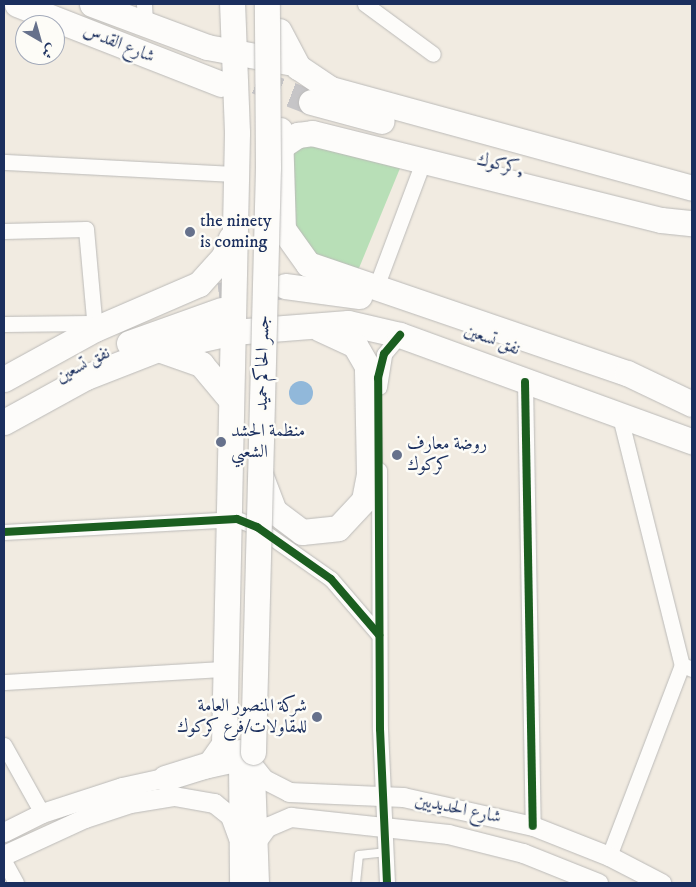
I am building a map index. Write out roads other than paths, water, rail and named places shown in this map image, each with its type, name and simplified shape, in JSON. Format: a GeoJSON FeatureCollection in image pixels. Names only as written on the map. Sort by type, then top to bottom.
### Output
{"type":"FeatureCollection","features":[{"type":"Feature","properties":{"kind":"main road","name":"شارع القدس"},"geometry":{"type":"LineString","coordinates":[[17,4],[225,69]]}},
{"type":"Feature","properties":{"kind":"main road"},"geometry":{"type":"LineString","coordinates":[[53,4],[225,69],[289,64],[331,89],[692,188]]}},
{"type":"Feature","properties":{"kind":"main road"},"geometry":{"type":"LineString","coordinates":[[92,4],[145,14],[225,69]]}},
{"type":"Feature","properties":{"kind":"main road","name":"جسر الحاكم حميد"},"geometry":{"type":"LineString","coordinates":[[246,758],[260,473],[267,4]]}},
{"type":"Feature","properties":{"kind":"main road"},"geometry":{"type":"LineString","coordinates":[[279,4],[280,31],[289,64],[280,147],[283,229],[295,251],[328,274],[376,287],[627,373],[692,404]]}},
{"type":"Feature","properties":{"kind":"main road"},"geometry":{"type":"LineString","coordinates":[[165,778],[218,758],[224,744],[223,668],[231,400],[224,312],[236,227],[237,132],[225,69],[239,5]]}},
{"type":"Feature","properties":{"kind":"main road"},"geometry":{"type":"LineString","coordinates":[[182,38],[212,31],[239,5]]}},
{"type":"Feature","properties":{"kind":"main road","name":"جسر الحاكم حميد"},"geometry":{"type":"LineString","coordinates":[[239,5],[254,167],[246,758]]}},
{"type":"Feature","properties":{"kind":"main road"},"geometry":{"type":"LineString","coordinates":[[65,38],[208,95],[225,110],[237,132]]}},
{"type":"Feature","properties":{"kind":"main road","name":"كركوك,"},"geometry":{"type":"LineString","coordinates":[[692,198],[309,109],[692,214]]}},
{"type":"Feature","properties":{"kind":"main road"},"geometry":{"type":"LineString","coordinates":[[280,147],[298,134],[312,132],[661,220],[692,223]]}},
{"type":"Feature","properties":{"kind":"main road"},"geometry":{"type":"LineString","coordinates":[[4,379],[93,326],[199,284],[224,256],[236,227]]}},
{"type":"Feature","properties":{"kind":"main road","name":"نفق تسعين"},"geometry":{"type":"LineString","coordinates":[[692,419],[440,320],[354,295],[285,294],[397,320],[634,406],[692,434]]}},
{"type":"Feature","properties":{"kind":"main road"},"geometry":{"type":"LineString","coordinates":[[4,422],[102,370],[158,348],[224,312],[326,329],[355,345],[367,366],[369,474],[364,500],[338,528],[319,534],[290,527],[268,501],[260,473]]}},
{"type":"Feature","properties":{"kind":"main road","name":"نفق تسعين"},"geometry":{"type":"LineString","coordinates":[[4,392],[146,320],[224,312]]}},
{"type":"Feature","properties":{"kind":"main road","name":"نفق تسعين"},"geometry":{"type":"LineString","coordinates":[[4,406],[106,353],[171,325],[224,312]]}},
{"type":"Feature","properties":{"kind":"main road"},"geometry":{"type":"LineString","coordinates":[[305,326],[348,323],[400,335],[620,417],[692,441]]}},
{"type":"Feature","properties":{"kind":"main road"},"geometry":{"type":"LineString","coordinates":[[158,348],[201,364],[231,400]]}},
{"type":"Feature","properties":{"kind":"main road"},"geometry":{"type":"LineString","coordinates":[[241,883],[248,840],[246,758]]}},
{"type":"Feature","properties":{"kind":"main road"},"geometry":{"type":"LineString","coordinates":[[248,840],[258,883]]}},
{"type":"Feature","properties":{"kind":"street"},"geometry":{"type":"LineString","coordinates":[[365,4],[433,54]]}},
{"type":"Feature","properties":{"kind":"street"},"geometry":{"type":"LineString","coordinates":[[376,287],[424,159]]}},
{"type":"Feature","properties":{"kind":"street"},"geometry":{"type":"LineString","coordinates":[[4,162],[236,174]]}},
{"type":"Feature","properties":{"kind":"street"},"geometry":{"type":"LineString","coordinates":[[4,231],[86,229],[93,326],[4,324]]}},
{"type":"Feature","properties":{"kind":"street"},"geometry":{"type":"LineString","coordinates":[[387,883],[387,827],[384,796],[380,635],[378,378],[384,354],[400,335]]}},
{"type":"Feature","properties":{"kind":"street"},"geometry":{"type":"LineString","coordinates":[[525,382],[533,826]]}},
{"type":"Feature","properties":{"kind":"street"},"geometry":{"type":"LineString","coordinates":[[609,856],[687,667],[620,417]]}},
{"type":"Feature","properties":{"kind":"street"},"geometry":{"type":"LineString","coordinates":[[4,532],[227,517],[256,527],[316,567],[351,598],[380,635]]}},
{"type":"Feature","properties":{"kind":"street"},"geometry":{"type":"LineString","coordinates":[[4,682],[223,668]]}},
{"type":"Feature","properties":{"kind":"street"},"geometry":{"type":"LineString","coordinates":[[4,745],[42,813]]}},
{"type":"Feature","properties":{"kind":"street"},"geometry":{"type":"LineString","coordinates":[[4,832],[42,813],[165,778],[246,758]]}},
{"type":"Feature","properties":{"kind":"street","name":"شارع الحديديين"},"geometry":{"type":"LineString","coordinates":[[246,758],[264,779],[288,792],[384,796],[459,806],[533,826],[609,856],[660,883]]}},
{"type":"Feature","properties":{"kind":"street"},"geometry":{"type":"LineString","coordinates":[[4,855],[85,818],[130,803],[174,796],[214,803],[230,816],[248,840]]}},
{"type":"Feature","properties":{"kind":"street","name":"شارع الحديديين"},"geometry":{"type":"LineString","coordinates":[[248,840],[268,827],[291,817],[448,834],[513,850],[598,883]]}},
{"type":"Feature","properties":{"kind":"street"},"geometry":{"type":"LineString","coordinates":[[4,862],[16,883]]}},
{"type":"Feature","properties":{"kind":"lane"},"geometry":{"type":"LineString","coordinates":[[356,883],[359,855],[387,852]]}},
{"type":"Feature","properties":{"kind":"water"},"geometry":{"type":"Polygon","coordinates":[[[296,381],[306,381],[313,388],[313,398],[306,405],[296,405],[289,398],[289,388],[296,381]]]}},
{"type":"Feature","properties":{"kind":"tunnel"},"geometry":{"type":"LineString","coordinates":[[222,68],[311,102]]}},
{"type":"Feature","properties":{"kind":"tunnel"},"geometry":{"type":"LineString","coordinates":[[219,295],[285,286]]}},
{"type":"Feature","properties":{"kind":"place","name":"the ninety is coming"},"geometry":{"type":"Point","coordinates":[190,232]}},
{"type":"Feature","properties":{"kind":"place","name":"منظمة الحشد الشعبي"},"geometry":{"type":"Point","coordinates":[221,442]}},
{"type":"Feature","properties":{"kind":"place","name":"روضة معارف كركوك"},"geometry":{"type":"Point","coordinates":[397,455]}},
{"type":"Feature","properties":{"kind":"place","name":"شركة المنصور العامة للمقاولات/فرع كركوك"},"geometry":{"type":"Point","coordinates":[317,717]}}]}
